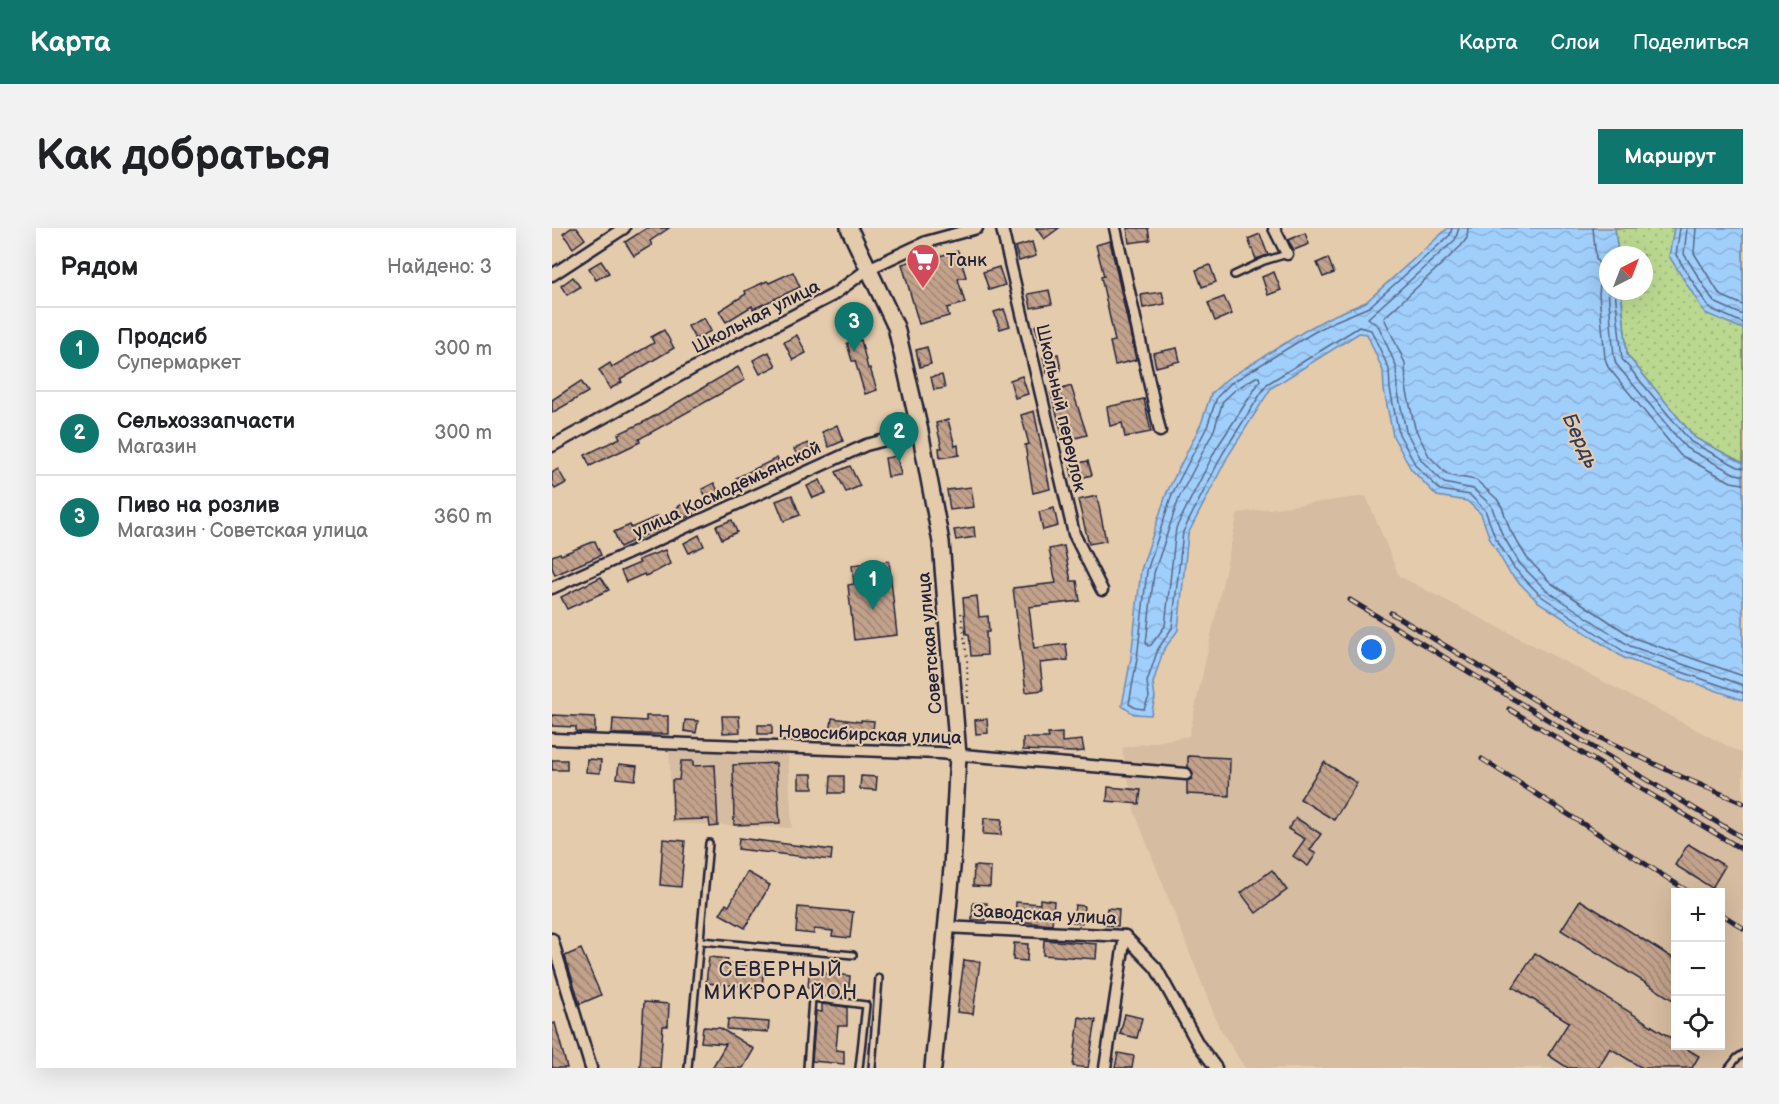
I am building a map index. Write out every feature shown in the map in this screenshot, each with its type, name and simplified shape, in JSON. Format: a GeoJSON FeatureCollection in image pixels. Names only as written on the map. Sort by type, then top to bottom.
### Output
{"type":"FeatureCollection","features":[{"type":"Feature","properties":{"kind":"main road","name":"Советская улица"},"geometry":{"type":"LineString","coordinates":[[849,228],[896,327],[920,431],[941,542],[958,755],[952,868],[933,1068]]}},
{"type":"Feature","properties":{"kind":"street"},"geometry":{"type":"LineString","coordinates":[[552,276],[624,228]]}},
{"type":"Feature","properties":{"kind":"street","name":"Школьная улица"},"geometry":{"type":"LineString","coordinates":[[552,446],[719,354],[834,295],[868,269],[926,242],[977,228]]}},
{"type":"Feature","properties":{"kind":"street","name":"Школьный переулок"},"geometry":{"type":"LineString","coordinates":[[1001,228],[1074,534],[1102,590]]}},
{"type":"Feature","properties":{"kind":"street"},"geometry":{"type":"LineString","coordinates":[[1115,228],[1160,431]]}},
{"type":"Feature","properties":{"kind":"street"},"geometry":{"type":"LineString","coordinates":[[1274,228],[1287,254]]}},
{"type":"Feature","properties":{"kind":"street","name":"улица Космодемьянской"},"geometry":{"type":"LineString","coordinates":[[552,588],[866,445],[920,431]]}},
{"type":"Feature","properties":{"kind":"street","name":"Новосибирская улица"},"geometry":{"type":"LineString","coordinates":[[552,739],[958,755],[1186,774]]}},
{"type":"Feature","properties":{"kind":"street","name":"Заводская улица"},"geometry":{"type":"LineString","coordinates":[[945,927],[1125,936],[1156,968],[1198,1044],[1216,1068]]}},
{"type":"Feature","properties":{"kind":"street"},"geometry":{"type":"LineString","coordinates":[[1105,1068],[1125,936]]}},
{"type":"Feature","properties":{"kind":"street"},"geometry":{"type":"LineString","coordinates":[[552,939],[591,1068]]}},
{"type":"Feature","properties":{"kind":"lane"},"geometry":{"type":"LineString","coordinates":[[1234,275],[1264,261],[1287,254]]}},
{"type":"Feature","properties":{"kind":"lane"},"geometry":{"type":"LineString","coordinates":[[688,1068],[708,843]]}},
{"type":"Feature","properties":{"kind":"lane"},"geometry":{"type":"LineString","coordinates":[[701,941],[853,955]]}},
{"type":"Feature","properties":{"kind":"lane"},"geometry":{"type":"LineString","coordinates":[[872,1068],[879,978]]}},
{"type":"Feature","properties":{"kind":"lane"},"geometry":{"type":"LineString","coordinates":[[807,1068],[812,998],[866,1005],[859,1068]]}},
{"type":"Feature","properties":{"kind":"lane"},"geometry":{"type":"LineString","coordinates":[[1729,1068],[1743,1054]]}},
{"type":"Feature","properties":{"kind":"shaded area"},"geometry":{"type":"Polygon","coordinates":[[[1366,496],[1399,576],[1743,754],[1743,1068],[1245,1068],[1219,1027],[1135,813],[1122,748],[1189,736],[1238,513],[1366,496]]]}},
{"type":"Feature","properties":{"kind":"shaded area"},"geometry":{"type":"Polygon","coordinates":[[[669,742],[787,742],[792,828],[672,823],[669,742]]]}},
{"type":"Feature","properties":{"kind":"green space"},"geometry":{"type":"Polygon","coordinates":[[[1615,228],[1743,228],[1743,463],[1695,438],[1627,355],[1622,300],[1653,300],[1653,246],[1617,246],[1615,228]]]}},
{"type":"Feature","properties":{"kind":"water","name":"Бердь"},"geometry":{"type":"Polygon","coordinates":[[[1448,228],[1615,228],[1617,246],[1599,246],[1599,300],[1622,300],[1627,355],[1695,438],[1743,463],[1743,700],[1624,658],[1537,601],[1509,572],[1490,539],[1481,514],[1467,501],[1437,496],[1411,469],[1393,436],[1384,390],[1383,371],[1367,334],[1359,333],[1271,388],[1228,456],[1188,534],[1178,630],[1163,651],[1153,683],[1155,698],[1151,715],[1134,714],[1122,706],[1131,658],[1141,570],[1167,492],[1201,424],[1211,394],[1227,379],[1308,329],[1366,302],[1448,228]]]}},
{"type":"Feature","properties":{"kind":"water"},"geometry":{"type":"Polygon","coordinates":[[[1674,228],[1743,228],[1743,329],[1705,313],[1669,256],[1674,228]]]}},
{"type":"Feature","properties":{"kind":"building"},"geometry":{"type":"Polygon","coordinates":[[[571,228],[577,228],[585,239],[573,248],[563,234],[571,228]]]}},
{"type":"Feature","properties":{"kind":"building"},"geometry":{"type":"Polygon","coordinates":[[[647,228],[669,228],[650,241],[652,245],[634,256],[625,242],[647,228]]]}},
{"type":"Feature","properties":{"kind":"building"},"geometry":{"type":"Polygon","coordinates":[[[1036,228],[1059,228],[1044,239],[1036,228]]]}},
{"type":"Feature","properties":{"kind":"building"},"geometry":{"type":"Polygon","coordinates":[[[1127,228],[1148,228],[1150,240],[1129,243],[1127,228]]]}},
{"type":"Feature","properties":{"kind":"building"},"geometry":{"type":"Polygon","coordinates":[[[1305,233],[1309,244],[1294,250],[1288,240],[1305,233]]]}},
{"type":"Feature","properties":{"kind":"building"},"geometry":{"type":"Polygon","coordinates":[[[1260,234],[1268,255],[1256,259],[1248,239],[1260,234]]]}},
{"type":"Feature","properties":{"kind":"building"},"geometry":{"type":"Polygon","coordinates":[[[1110,241],[1136,360],[1115,365],[1110,342],[1115,341],[1101,277],[1104,276],[1096,245],[1110,241]]]}},
{"type":"Feature","properties":{"kind":"building"},"geometry":{"type":"Polygon","coordinates":[[[1032,242],[1036,256],[1019,261],[1015,247],[1032,242]]]}},
{"type":"Feature","properties":{"kind":"building"},"geometry":{"type":"Polygon","coordinates":[[[958,251],[966,277],[958,279],[965,303],[947,308],[949,316],[919,324],[902,264],[958,251]]]}},
{"type":"Feature","properties":{"kind":"building"},"geometry":{"type":"Polygon","coordinates":[[[1328,258],[1334,273],[1323,277],[1317,263],[1328,258]]]}},
{"type":"Feature","properties":{"kind":"building"},"geometry":{"type":"Polygon","coordinates":[[[601,261],[609,273],[596,280],[589,268],[601,261]]]}},
{"type":"Feature","properties":{"kind":"building"},"geometry":{"type":"Polygon","coordinates":[[[1210,265],[1216,282],[1202,287],[1196,270],[1210,265]]]}},
{"type":"Feature","properties":{"kind":"building"},"geometry":{"type":"Polygon","coordinates":[[[999,267],[1005,285],[989,290],[983,272],[999,267]]]}},
{"type":"Feature","properties":{"kind":"building"},"geometry":{"type":"Polygon","coordinates":[[[793,272],[800,287],[753,309],[752,306],[726,322],[719,311],[746,294],[745,291],[793,272]]]}},
{"type":"Feature","properties":{"kind":"building"},"geometry":{"type":"Polygon","coordinates":[[[1274,272],[1281,290],[1268,295],[1262,277],[1274,272]]]}},
{"type":"Feature","properties":{"kind":"building"},"geometry":{"type":"Polygon","coordinates":[[[573,277],[580,287],[567,295],[561,286],[573,277]]]}},
{"type":"Feature","properties":{"kind":"building"},"geometry":{"type":"Polygon","coordinates":[[[1049,290],[1052,304],[1031,308],[1028,294],[1049,290]]]}},
{"type":"Feature","properties":{"kind":"building"},"geometry":{"type":"Polygon","coordinates":[[[1162,292],[1165,304],[1143,308],[1141,295],[1162,292]]]}},
{"type":"Feature","properties":{"kind":"building"},"geometry":{"type":"Polygon","coordinates":[[[1224,297],[1232,314],[1215,321],[1208,303],[1224,297]]]}},
{"type":"Feature","properties":{"kind":"building"},"geometry":{"type":"Polygon","coordinates":[[[1004,309],[1010,326],[1000,329],[994,312],[1004,309]]]}},
{"type":"Feature","properties":{"kind":"building"},"geometry":{"type":"Polygon","coordinates":[[[704,318],[711,331],[695,339],[688,326],[704,318]]]}},
{"type":"Feature","properties":{"kind":"building"},"geometry":{"type":"Polygon","coordinates":[[[1049,321],[1054,336],[1040,341],[1035,326],[1049,321]]]}},
{"type":"Feature","properties":{"kind":"building"},"geometry":{"type":"Polygon","coordinates":[[[664,330],[674,348],[620,380],[622,382],[610,389],[599,370],[610,363],[612,367],[654,343],[651,337],[664,330]]]}},
{"type":"Feature","properties":{"kind":"building"},"geometry":{"type":"Polygon","coordinates":[[[797,335],[806,353],[793,360],[784,342],[797,335]]]}},
{"type":"Feature","properties":{"kind":"building"},"geometry":{"type":"Polygon","coordinates":[[[861,340],[868,369],[870,368],[877,390],[865,394],[847,343],[861,340]]]}},
{"type":"Feature","properties":{"kind":"building"},"geometry":{"type":"Polygon","coordinates":[[[927,347],[931,364],[920,367],[916,350],[927,347]]]}},
{"type":"Feature","properties":{"kind":"building"},"geometry":{"type":"Polygon","coordinates":[[[1177,348],[1180,361],[1156,367],[1153,353],[1177,348]]]}},
{"type":"Feature","properties":{"kind":"building"},"geometry":{"type":"Polygon","coordinates":[[[769,352],[776,366],[760,374],[753,360],[769,352]]]}},
{"type":"Feature","properties":{"kind":"building"},"geometry":{"type":"Polygon","coordinates":[[[1058,354],[1061,370],[1047,373],[1043,357],[1058,354]]]}},
{"type":"Feature","properties":{"kind":"building"},"geometry":{"type":"Polygon","coordinates":[[[738,367],[745,380],[639,439],[640,442],[590,466],[585,455],[620,438],[618,434],[646,421],[738,367]]]}},
{"type":"Feature","properties":{"kind":"building"},"geometry":{"type":"Polygon","coordinates":[[[942,375],[945,388],[934,390],[931,377],[942,375]]]}},
{"type":"Feature","properties":{"kind":"building"},"geometry":{"type":"Polygon","coordinates":[[[1022,376],[1028,394],[1015,398],[1010,380],[1022,376]]]}},
{"type":"Feature","properties":{"kind":"building"},"geometry":{"type":"Polygon","coordinates":[[[581,381],[588,392],[552,413],[552,400],[581,381]]]}},
{"type":"Feature","properties":{"kind":"building"},"geometry":{"type":"Polygon","coordinates":[[[1071,386],[1087,435],[1064,441],[1051,393],[1071,386]]]}},
{"type":"Feature","properties":{"kind":"building"},"geometry":{"type":"Polygon","coordinates":[[[1144,399],[1151,432],[1125,437],[1122,423],[1110,426],[1107,407],[1144,399]]]}},
{"type":"Feature","properties":{"kind":"building"},"geometry":{"type":"Polygon","coordinates":[[[1034,411],[1050,489],[1033,493],[1025,445],[1029,444],[1021,415],[1034,411]]]}},
{"type":"Feature","properties":{"kind":"building"},"geometry":{"type":"Polygon","coordinates":[[[948,420],[955,446],[958,445],[959,455],[940,458],[939,448],[942,448],[936,423],[948,420]]]}},
{"type":"Feature","properties":{"kind":"building"},"geometry":{"type":"Polygon","coordinates":[[[837,425],[843,441],[829,447],[822,432],[837,425]]]}},
{"type":"Feature","properties":{"kind":"building"},"geometry":{"type":"Polygon","coordinates":[[[808,443],[813,455],[800,460],[794,449],[808,443]]]}},
{"type":"Feature","properties":{"kind":"building"},"geometry":{"type":"Polygon","coordinates":[[[897,456],[901,475],[888,477],[885,458],[897,456]]]}},
{"type":"Feature","properties":{"kind":"building"},"geometry":{"type":"Polygon","coordinates":[[[777,458],[782,469],[741,488],[736,478],[777,458]]]}},
{"type":"Feature","properties":{"kind":"building"},"geometry":{"type":"Polygon","coordinates":[[[1088,461],[1092,475],[1073,480],[1070,465],[1088,461]]]}},
{"type":"Feature","properties":{"kind":"building"},"geometry":{"type":"Polygon","coordinates":[[[850,466],[860,486],[846,492],[836,472],[850,466]]]}},
{"type":"Feature","properties":{"kind":"building"},"geometry":{"type":"Polygon","coordinates":[[[558,469],[566,483],[555,489],[552,484],[552,473],[558,469]]]}},
{"type":"Feature","properties":{"kind":"building"},"geometry":{"type":"Polygon","coordinates":[[[820,480],[826,493],[813,498],[807,486],[820,480]]]}},
{"type":"Feature","properties":{"kind":"building"},"geometry":{"type":"Polygon","coordinates":[[[714,483],[721,497],[709,503],[702,489],[714,483]]]}},
{"type":"Feature","properties":{"kind":"building"},"geometry":{"type":"Polygon","coordinates":[[[971,487],[974,507],[950,510],[947,490],[971,487]]]}},
{"type":"Feature","properties":{"kind":"building"},"geometry":{"type":"Polygon","coordinates":[[[792,495],[800,515],[784,521],[776,501],[792,495]]]}},
{"type":"Feature","properties":{"kind":"building"},"geometry":{"type":"Polygon","coordinates":[[[1097,496],[1106,541],[1089,544],[1078,500],[1097,496]]]}},
{"type":"Feature","properties":{"kind":"building"},"geometry":{"type":"Polygon","coordinates":[[[689,501],[694,514],[682,519],[677,507],[689,501]]]}},
{"type":"Feature","properties":{"kind":"building"},"geometry":{"type":"Polygon","coordinates":[[[1054,508],[1058,526],[1043,530],[1039,512],[1054,508]]]}},
{"type":"Feature","properties":{"kind":"building"},"geometry":{"type":"Polygon","coordinates":[[[658,516],[663,527],[620,547],[614,532],[630,525],[631,528],[658,516]]]}},
{"type":"Feature","properties":{"kind":"building"},"geometry":{"type":"Polygon","coordinates":[[[732,520],[737,532],[722,539],[716,526],[732,520]]]}},
{"type":"Feature","properties":{"kind":"building"},"geometry":{"type":"Polygon","coordinates":[[[974,527],[975,537],[956,540],[954,530],[974,527]]]}},
{"type":"Feature","properties":{"kind":"building"},"geometry":{"type":"Polygon","coordinates":[[[699,535],[704,546],[689,553],[684,543],[699,535]]]}},
{"type":"Feature","properties":{"kind":"building"},"geometry":{"type":"Polygon","coordinates":[[[595,541],[601,555],[555,575],[552,556],[560,553],[561,555],[595,541]]]}},
{"type":"Feature","properties":{"kind":"building"},"geometry":{"type":"Polygon","coordinates":[[[1064,546],[1071,581],[1077,581],[1080,601],[1029,607],[1034,648],[1066,644],[1068,660],[1040,663],[1043,690],[1026,692],[1013,588],[1056,583],[1049,549],[1064,546]]]}},
{"type":"Feature","properties":{"kind":"building"},"geometry":{"type":"Polygon","coordinates":[[[665,550],[670,564],[626,582],[621,571],[640,563],[638,560],[665,550]]]}},
{"type":"Feature","properties":{"kind":"building"},"geometry":{"type":"Polygon","coordinates":[[[889,561],[897,635],[854,640],[848,585],[854,584],[852,565],[889,561]]]}},
{"type":"Feature","properties":{"kind":"building"},"geometry":{"type":"Polygon","coordinates":[[[601,577],[609,590],[567,609],[561,597],[601,577]]]}},
{"type":"Feature","properties":{"kind":"building"},"geometry":{"type":"Polygon","coordinates":[[[977,596],[979,617],[988,616],[987,655],[971,656],[969,634],[966,634],[963,598],[977,596]]]}},
{"type":"Feature","properties":{"kind":"building"},"geometry":{"type":"Polygon","coordinates":[[[552,715],[595,717],[595,732],[576,732],[576,727],[552,726],[552,715]]]}},
{"type":"Feature","properties":{"kind":"building"},"geometry":{"type":"Polygon","coordinates":[[[646,716],[668,716],[668,734],[612,734],[613,719],[646,721],[646,716]]]}},
{"type":"Feature","properties":{"kind":"building"},"geometry":{"type":"Polygon","coordinates":[[[722,716],[739,716],[740,732],[723,733],[722,716]]]}},
{"type":"Feature","properties":{"kind":"building"},"geometry":{"type":"Polygon","coordinates":[[[832,718],[861,722],[861,720],[874,721],[872,739],[830,735],[832,718]]]}},
{"type":"Feature","properties":{"kind":"building"},"geometry":{"type":"Polygon","coordinates":[[[987,719],[988,733],[976,734],[975,720],[987,719]]]}},
{"type":"Feature","properties":{"kind":"building"},"geometry":{"type":"Polygon","coordinates":[[[685,720],[698,721],[696,733],[684,731],[685,720]]]}},
{"type":"Feature","properties":{"kind":"building"},"geometry":{"type":"Polygon","coordinates":[[[758,725],[772,725],[772,734],[758,734],[758,725]]]}},
{"type":"Feature","properties":{"kind":"building"},"geometry":{"type":"Polygon","coordinates":[[[1062,733],[1062,742],[1082,740],[1084,751],[1023,750],[1023,738],[1049,738],[1048,734],[1062,733]]]}},
{"type":"Feature","properties":{"kind":"building"},"geometry":{"type":"Polygon","coordinates":[[[1188,756],[1230,758],[1229,796],[1187,794],[1187,781],[1192,779],[1193,774],[1188,767],[1188,756]]]}},
{"type":"Feature","properties":{"kind":"building"},"geometry":{"type":"Polygon","coordinates":[[[587,759],[601,760],[600,773],[586,772],[587,759]]]}},
{"type":"Feature","properties":{"kind":"building"},"geometry":{"type":"Polygon","coordinates":[[[552,760],[567,760],[567,770],[552,770],[552,760]]]}},
{"type":"Feature","properties":{"kind":"building"},"geometry":{"type":"Polygon","coordinates":[[[681,761],[693,761],[693,766],[715,765],[718,826],[710,827],[709,819],[673,820],[672,780],[679,780],[681,761]]]}},
{"type":"Feature","properties":{"kind":"building"},"geometry":{"type":"Polygon","coordinates":[[[1324,762],[1357,783],[1334,820],[1300,799],[1324,762]]]}},
{"type":"Feature","properties":{"kind":"building"},"geometry":{"type":"Polygon","coordinates":[[[776,763],[780,823],[734,825],[733,765],[776,763]]]}},
{"type":"Feature","properties":{"kind":"building"},"geometry":{"type":"Polygon","coordinates":[[[619,764],[637,766],[635,780],[617,778],[619,764]]]}},
{"type":"Feature","properties":{"kind":"building"},"geometry":{"type":"Polygon","coordinates":[[[799,774],[812,774],[813,788],[799,788],[799,774]]]}},
{"type":"Feature","properties":{"kind":"building"},"geometry":{"type":"Polygon","coordinates":[[[831,776],[844,776],[844,793],[830,793],[831,776]]]}},
{"type":"Feature","properties":{"kind":"building"},"geometry":{"type":"Polygon","coordinates":[[[861,776],[877,777],[876,790],[860,789],[861,776]]]}},
{"type":"Feature","properties":{"kind":"building"},"geometry":{"type":"Polygon","coordinates":[[[1108,787],[1141,790],[1139,804],[1107,801],[1108,787]]]}},
{"type":"Feature","properties":{"kind":"building"},"geometry":{"type":"Polygon","coordinates":[[[984,818],[1002,819],[1001,835],[983,834],[984,818]]]}},
{"type":"Feature","properties":{"kind":"building"},"geometry":{"type":"Polygon","coordinates":[[[1296,818],[1321,834],[1310,850],[1316,854],[1308,866],[1293,856],[1305,839],[1288,829],[1296,818]]]}},
{"type":"Feature","properties":{"kind":"building"},"geometry":{"type":"Polygon","coordinates":[[[739,838],[832,850],[831,860],[738,849],[739,838]]]}},
{"type":"Feature","properties":{"kind":"building"},"geometry":{"type":"Polygon","coordinates":[[[663,839],[685,841],[681,887],[660,885],[663,839]]]}},
{"type":"Feature","properties":{"kind":"building"},"geometry":{"type":"Polygon","coordinates":[[[1688,844],[1725,866],[1712,888],[1675,865],[1688,844]]]}},
{"type":"Feature","properties":{"kind":"building"},"geometry":{"type":"Polygon","coordinates":[[[974,866],[991,867],[990,887],[973,886],[974,866]]]}},
{"type":"Feature","properties":{"kind":"building"},"geometry":{"type":"Polygon","coordinates":[[[1272,870],[1287,890],[1256,913],[1241,893],[1272,870]]]}},
{"type":"Feature","properties":{"kind":"building"},"geometry":{"type":"Polygon","coordinates":[[[747,872],[770,885],[745,928],[720,914],[726,904],[729,906],[747,872]]]}},
{"type":"Feature","properties":{"kind":"building"},"geometry":{"type":"Polygon","coordinates":[[[1040,899],[1054,901],[1052,925],[1015,921],[1016,902],[1040,904],[1040,899]]]}},
{"type":"Feature","properties":{"kind":"building"},"geometry":{"type":"Polygon","coordinates":[[[1580,900],[1671,957],[1671,999],[1561,930],[1580,900]]]}},
{"type":"Feature","properties":{"kind":"building"},"geometry":{"type":"Polygon","coordinates":[[[973,903],[987,903],[986,920],[972,920],[973,903]]]}},
{"type":"Feature","properties":{"kind":"building"},"geometry":{"type":"Polygon","coordinates":[[[1075,905],[1084,906],[1082,923],[1073,922],[1075,905]]]}},
{"type":"Feature","properties":{"kind":"building"},"geometry":{"type":"Polygon","coordinates":[[[798,907],[853,912],[850,938],[832,936],[833,931],[814,929],[814,934],[796,932],[798,907]]]}},
{"type":"Feature","properties":{"kind":"building"},"geometry":{"type":"Polygon","coordinates":[[[1107,908],[1119,909],[1118,926],[1105,925],[1107,908]]]}},
{"type":"Feature","properties":{"kind":"building"},"geometry":{"type":"Polygon","coordinates":[[[1044,940],[1097,944],[1096,959],[1043,955],[1044,940]]]}},
{"type":"Feature","properties":{"kind":"building"},"geometry":{"type":"Polygon","coordinates":[[[1014,943],[1028,944],[1027,961],[1013,960],[1014,943]]]}},
{"type":"Feature","properties":{"kind":"building"},"geometry":{"type":"Polygon","coordinates":[[[581,949],[601,995],[580,1004],[565,956],[581,949]]]}},
{"type":"Feature","properties":{"kind":"building"},"geometry":{"type":"Polygon","coordinates":[[[1535,953],[1671,1038],[1671,1050],[1689,1050],[1699,1056],[1692,1068],[1642,1068],[1610,1048],[1598,1068],[1568,1068],[1548,1055],[1569,1022],[1513,987],[1535,953]]]}},
{"type":"Feature","properties":{"kind":"building"},"geometry":{"type":"Polygon","coordinates":[[[709,957],[728,959],[727,964],[746,966],[746,961],[764,963],[762,988],[706,983],[709,957]]]}},
{"type":"Feature","properties":{"kind":"building"},"geometry":{"type":"Polygon","coordinates":[[[964,960],[980,962],[973,1014],[957,1012],[964,960]]]}},
{"type":"Feature","properties":{"kind":"building"},"geometry":{"type":"Polygon","coordinates":[[[825,973],[850,976],[848,998],[823,995],[824,990],[808,988],[809,974],[825,975],[825,973]]]}},
{"type":"Feature","properties":{"kind":"building"},"geometry":{"type":"Polygon","coordinates":[[[644,1002],[669,1004],[668,1026],[663,1026],[660,1068],[640,1068],[644,1002]]]}},
{"type":"Feature","properties":{"kind":"building"},"geometry":{"type":"Polygon","coordinates":[[[822,1004],[847,1007],[847,1026],[838,1026],[836,1050],[844,1051],[844,1064],[812,1061],[816,1011],[822,1012],[822,1004]]]}},
{"type":"Feature","properties":{"kind":"building"},"geometry":{"type":"Polygon","coordinates":[[[1125,1014],[1142,1018],[1137,1038],[1120,1034],[1125,1014]]]}},
{"type":"Feature","properties":{"kind":"building"},"geometry":{"type":"Polygon","coordinates":[[[1079,1017],[1096,1020],[1088,1068],[1073,1066],[1079,1017]]]}},
{"type":"Feature","properties":{"kind":"building"},"geometry":{"type":"Polygon","coordinates":[[[728,1019],[769,1022],[768,1032],[727,1029],[728,1019]]]}},
{"type":"Feature","properties":{"kind":"building"},"geometry":{"type":"Polygon","coordinates":[[[555,1023],[567,1068],[552,1068],[552,1024],[555,1023]]]}},
{"type":"Feature","properties":{"kind":"building"},"geometry":{"type":"Polygon","coordinates":[[[703,1027],[720,1028],[754,1049],[743,1068],[712,1068],[726,1044],[701,1042],[703,1027]]]}},
{"type":"Feature","properties":{"kind":"building"},"geometry":{"type":"Polygon","coordinates":[[[1118,1053],[1134,1056],[1132,1068],[1115,1068],[1118,1053]]]}},
{"type":"Feature","properties":{"kind":"railway"},"geometry":{"type":"LineString","coordinates":[[1350,600],[1743,838]]}},
{"type":"Feature","properties":{"kind":"railway"},"geometry":{"type":"LineString","coordinates":[[1391,613],[1588,732],[1743,803]]}},
{"type":"Feature","properties":{"kind":"railway"},"geometry":{"type":"LineString","coordinates":[[1509,709],[1743,850]]}},
{"type":"Feature","properties":{"kind":"railway"},"geometry":{"type":"LineString","coordinates":[[1482,759],[1683,888]]}},
{"type":"Feature","properties":{"kind":"railway"},"geometry":{"type":"LineString","coordinates":[[1725,916],[1743,928]]}},
{"type":"Feature","properties":{"kind":"place","name":"Танк"},"geometry":{"type":"Point","coordinates":[923,289]}},
{"type":"Feature","properties":{"kind":"place","name":"Пиво на розлив"},"geometry":{"type":"Point","coordinates":[854,352]}},
{"type":"Feature","properties":{"kind":"place","name":"Сельхоззапчасти"},"geometry":{"type":"Point","coordinates":[899,462]}},
{"type":"Feature","properties":{"kind":"place","name":"Продсиб"},"geometry":{"type":"Point","coordinates":[873,610]}},
{"type":"Feature","properties":{"kind":"district","name":"СЕВЕРНЫЙ МИКРОРАЙОН"},"geometry":{"type":"Point","coordinates":[781,982]}}]}
